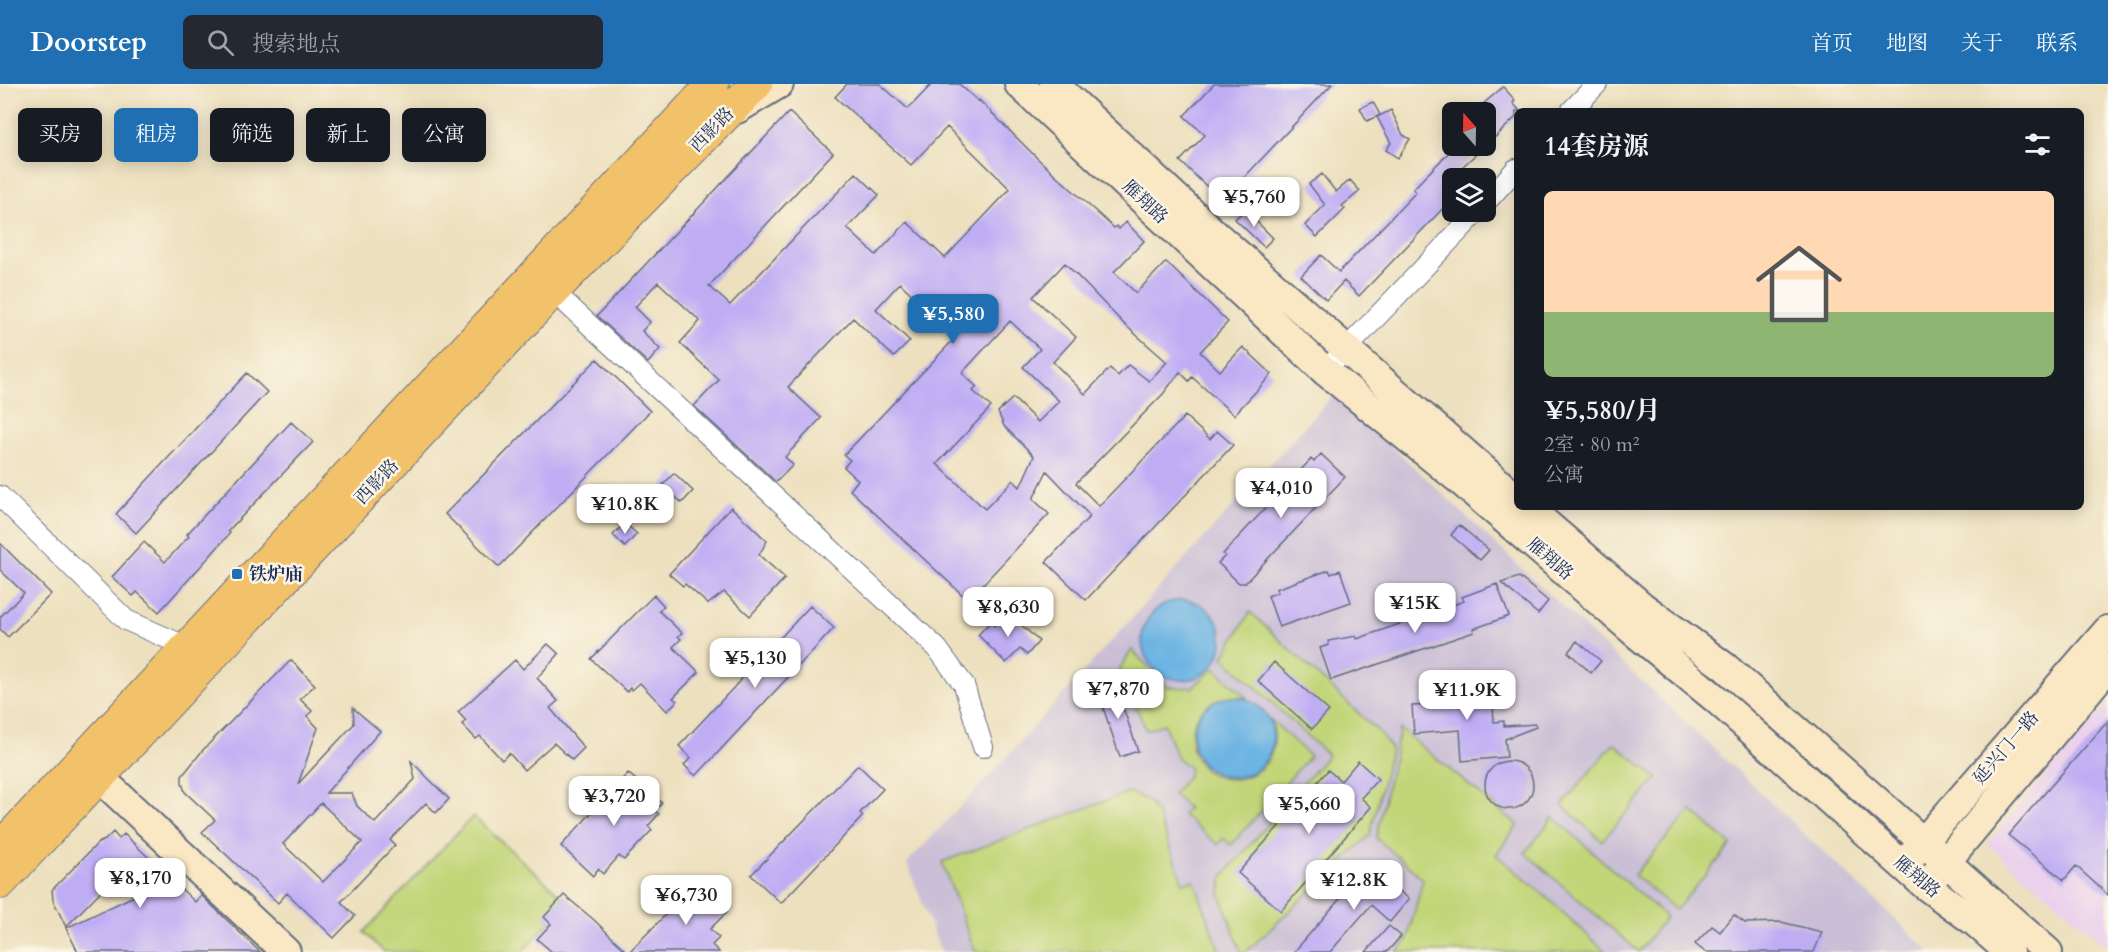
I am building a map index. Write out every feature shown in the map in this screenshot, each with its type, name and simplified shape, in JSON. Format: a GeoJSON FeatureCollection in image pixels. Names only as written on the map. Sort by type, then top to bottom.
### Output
{"type":"FeatureCollection","features":[{"type":"Feature","properties":{"kind":"main road","name":"西影路"},"geometry":{"type":"LineString","coordinates":[[0,848],[713,84]]}},
{"type":"Feature","properties":{"kind":"main road","name":"西影路"},"geometry":{"type":"LineString","coordinates":[[0,883],[553,291],[756,84]]}},
{"type":"Feature","properties":{"kind":"main road"},"geometry":{"type":"LineString","coordinates":[[728,114],[779,84]]}},
{"type":"Feature","properties":{"kind":"main road","name":"雁翔路"},"geometry":{"type":"LineString","coordinates":[[1019,84],[1325,371],[1456,477],[1633,631],[1716,699],[1926,886],[1975,922],[2009,952]]}},
{"type":"Feature","properties":{"kind":"main road","name":"雁翔路"},"geometry":{"type":"LineString","coordinates":[[1054,84],[1216,235],[1514,496]]}},
{"type":"Feature","properties":{"kind":"main road","name":"雁翔路"},"geometry":{"type":"LineString","coordinates":[[1530,510],[1642,607],[1725,667],[2048,952]]}},
{"type":"Feature","properties":{"kind":"main road","name":"延兴门一路"},"geometry":{"type":"LineString","coordinates":[[1903,866],[2108,630]]}},
{"type":"Feature","properties":{"kind":"main road","name":"延兴门一路"},"geometry":{"type":"LineString","coordinates":[[1926,886],[2108,667]]}},
{"type":"Feature","properties":{"kind":"main road"},"geometry":{"type":"LineString","coordinates":[[99,777],[286,952]]}},
{"type":"Feature","properties":{"kind":"street"},"geometry":{"type":"LineString","coordinates":[[1574,108],[1597,84]]}},
{"type":"Feature","properties":{"kind":"street"},"geometry":{"type":"LineString","coordinates":[[1496,190],[1514,171]]}},
{"type":"Feature","properties":{"kind":"street"},"geometry":{"type":"LineString","coordinates":[[1325,371],[1468,222]]}},
{"type":"Feature","properties":{"kind":"street"},"geometry":{"type":"LineString","coordinates":[[553,291],[937,648],[964,685],[983,747]]}},
{"type":"Feature","properties":{"kind":"street"},"geometry":{"type":"LineString","coordinates":[[0,496],[126,620],[187,647]]}},
{"type":"Feature","properties":{"kind":"shaded area"},"geometry":{"type":"Polygon","coordinates":[[[1335,393],[1930,952],[941,952],[907,863],[1002,762],[1335,393]]]}},
{"type":"Feature","properties":{"kind":"shaded area"},"geometry":{"type":"Polygon","coordinates":[[[2108,704],[2108,947],[1987,844],[2108,704]]]}},
{"type":"Feature","properties":{"kind":"green space"},"geometry":{"type":"Polygon","coordinates":[[[1250,612],[1383,736],[1391,749],[1370,835],[1246,952],[1241,952],[1220,894],[1223,876],[1328,755],[1223,657],[1250,612]]]}},
{"type":"Feature","properties":{"kind":"green space"},"geometry":{"type":"Polygon","coordinates":[[[1132,650],[1168,687],[1192,688],[1214,668],[1247,698],[1224,698],[1207,706],[1196,719],[1192,734],[1193,751],[1201,765],[1214,775],[1239,779],[1252,774],[1266,763],[1274,741],[1274,730],[1270,719],[1310,756],[1231,845],[1223,838],[1218,845],[1183,815],[1188,808],[1173,794],[1188,776],[1190,768],[1177,758],[1164,724],[1146,730],[1120,668],[1132,650]]]}},
{"type":"Feature","properties":{"kind":"green space"},"geometry":{"type":"Polygon","coordinates":[[[1400,729],[1518,825],[1496,855],[1606,952],[1397,952],[1407,941],[1423,879],[1376,838],[1400,729]]]}},
{"type":"Feature","properties":{"kind":"green space"},"geometry":{"type":"Polygon","coordinates":[[[1614,743],[1657,778],[1602,841],[1562,805],[1614,743]]]}},
{"type":"Feature","properties":{"kind":"green space"},"geometry":{"type":"Polygon","coordinates":[[[1129,792],[1147,800],[1157,813],[1183,883],[1194,880],[1220,952],[975,952],[942,862],[1129,792]]]}},
{"type":"Feature","properties":{"kind":"green space"},"geometry":{"type":"Polygon","coordinates":[[[1691,810],[1731,845],[1676,910],[1634,875],[1691,810]]]}},
{"type":"Feature","properties":{"kind":"green space"},"geometry":{"type":"Polygon","coordinates":[[[473,816],[568,902],[522,952],[384,952],[364,932],[473,816]]]}},
{"type":"Feature","properties":{"kind":"green space"},"geometry":{"type":"Polygon","coordinates":[[[1553,817],[1666,917],[1639,952],[1525,853],[1553,817]]]}},
{"type":"Feature","properties":{"kind":"water"},"geometry":{"type":"Polygon","coordinates":[[[1182,600],[1197,603],[1210,612],[1219,625],[1222,640],[1219,655],[1210,668],[1197,677],[1182,680],[1167,677],[1154,668],[1145,655],[1142,640],[1145,625],[1154,612],[1167,603],[1182,600]]]}},
{"type":"Feature","properties":{"kind":"water"},"geometry":{"type":"Polygon","coordinates":[[[1233,697],[1248,700],[1261,709],[1270,722],[1273,737],[1270,752],[1261,765],[1248,774],[1233,777],[1218,774],[1205,765],[1196,752],[1193,737],[1196,722],[1205,709],[1218,700],[1233,697]]]}},
{"type":"Feature","properties":{"kind":"building"},"geometry":{"type":"Polygon","coordinates":[[[847,84],[880,84],[908,109],[932,84],[959,84],[979,100],[1038,159],[1114,228],[1116,226],[1119,229],[1126,222],[1144,241],[1114,272],[1136,293],[1166,262],[1228,322],[1200,352],[1220,371],[1243,347],[1272,374],[1234,415],[1192,377],[1189,381],[1180,372],[1163,394],[1076,483],[1099,506],[1185,416],[1210,439],[1217,431],[1233,445],[1086,600],[1046,562],[1090,516],[1047,471],[1033,499],[1049,514],[968,600],[850,490],[858,480],[844,467],[850,460],[844,455],[956,337],[900,283],[876,309],[910,341],[894,357],[853,318],[788,387],[821,418],[785,457],[793,465],[776,482],[694,406],[719,380],[680,343],[700,321],[658,282],[635,307],[650,322],[642,331],[660,349],[648,363],[597,316],[789,112],[833,153],[709,286],[730,305],[856,173],[879,195],[847,228],[876,255],[907,222],[945,258],[1010,189],[947,127],[911,165],[835,97],[847,84]],[[1065,263],[1033,297],[1076,337],[1053,362],[1085,394],[1110,368],[1118,376],[1128,365],[1149,381],[1167,362],[1124,324],[1065,263]],[[1010,321],[962,373],[977,387],[973,391],[991,407],[937,464],[985,509],[1013,480],[1020,487],[1034,456],[1004,426],[998,412],[1013,398],[1038,422],[1059,401],[1023,367],[1040,349],[1010,321]]]}},
{"type":"Feature","properties":{"kind":"building"},"geometry":{"type":"Polygon","coordinates":[[[1214,84],[1332,84],[1237,185],[1240,187],[1224,203],[1180,161],[1205,135],[1184,116],[1214,84]]]}},
{"type":"Feature","properties":{"kind":"building"},"geometry":{"type":"Polygon","coordinates":[[[1503,87],[1515,100],[1513,103],[1517,108],[1514,108],[1514,119],[1496,136],[1496,102],[1485,102],[1503,87]]]}},
{"type":"Feature","properties":{"kind":"building"},"geometry":{"type":"Polygon","coordinates":[[[1373,102],[1380,115],[1367,121],[1360,108],[1373,102]]]}},
{"type":"Feature","properties":{"kind":"building"},"geometry":{"type":"Polygon","coordinates":[[[1391,110],[1403,135],[1410,139],[1398,158],[1386,150],[1391,143],[1377,117],[1391,110]]]}},
{"type":"Feature","properties":{"kind":"building"},"geometry":{"type":"Polygon","coordinates":[[[1445,156],[1474,156],[1461,168],[1442,168],[1442,209],[1359,296],[1344,281],[1326,300],[1301,276],[1321,255],[1339,272],[1416,192],[1413,189],[1445,156]]]}},
{"type":"Feature","properties":{"kind":"building"},"geometry":{"type":"Polygon","coordinates":[[[1322,174],[1336,192],[1350,180],[1360,191],[1342,206],[1345,209],[1317,237],[1305,225],[1325,205],[1309,184],[1322,174]]]}},
{"type":"Feature","properties":{"kind":"building"},"geometry":{"type":"Polygon","coordinates":[[[1245,210],[1273,238],[1264,247],[1235,219],[1245,210]]]}},
{"type":"Feature","properties":{"kind":"building"},"geometry":{"type":"Polygon","coordinates":[[[597,359],[650,411],[499,567],[445,514],[597,359]]]}},
{"type":"Feature","properties":{"kind":"building"},"geometry":{"type":"Polygon","coordinates":[[[247,373],[267,392],[136,533],[116,514],[247,373]]]}},
{"type":"Feature","properties":{"kind":"building"},"geometry":{"type":"Polygon","coordinates":[[[291,422],[313,442],[228,531],[230,533],[159,612],[137,592],[133,596],[112,577],[144,542],[165,562],[189,536],[187,534],[291,422]]]}},
{"type":"Feature","properties":{"kind":"building"},"geometry":{"type":"Polygon","coordinates":[[[1321,454],[1345,477],[1245,583],[1239,583],[1218,563],[1225,556],[1223,554],[1311,459],[1314,462],[1321,454]]]}},
{"type":"Feature","properties":{"kind":"building"},"geometry":{"type":"Polygon","coordinates":[[[674,473],[693,491],[682,503],[663,485],[674,473]]]}},
{"type":"Feature","properties":{"kind":"building"},"geometry":{"type":"Polygon","coordinates":[[[731,507],[767,541],[759,555],[785,578],[750,616],[724,592],[708,604],[685,584],[683,586],[669,574],[731,507]]]}},
{"type":"Feature","properties":{"kind":"building"},"geometry":{"type":"Polygon","coordinates":[[[625,523],[637,534],[625,547],[613,535],[625,523]]]}},
{"type":"Feature","properties":{"kind":"building"},"geometry":{"type":"Polygon","coordinates":[[[1459,525],[1489,550],[1480,560],[1451,535],[1459,525]]]}},
{"type":"Feature","properties":{"kind":"building"},"geometry":{"type":"Polygon","coordinates":[[[0,543],[51,594],[8,637],[0,629],[0,617],[24,593],[0,570],[0,543]]]}},
{"type":"Feature","properties":{"kind":"building"},"geometry":{"type":"Polygon","coordinates":[[[1329,570],[1331,574],[1340,570],[1351,602],[1279,627],[1268,596],[1278,592],[1276,589],[1329,570]]]}},
{"type":"Feature","properties":{"kind":"building"},"geometry":{"type":"Polygon","coordinates":[[[1519,577],[1548,601],[1538,614],[1501,583],[1519,577]]]}},
{"type":"Feature","properties":{"kind":"building"},"geometry":{"type":"Polygon","coordinates":[[[1497,584],[1509,616],[1473,629],[1474,632],[1331,680],[1320,648],[1329,645],[1328,641],[1356,636],[1357,639],[1464,601],[1462,597],[1497,584]]]}},
{"type":"Feature","properties":{"kind":"building"},"geometry":{"type":"Polygon","coordinates":[[[654,595],[664,606],[659,611],[682,633],[678,636],[681,639],[673,647],[699,672],[673,698],[677,701],[667,711],[640,683],[627,692],[591,659],[654,595]]]}},
{"type":"Feature","properties":{"kind":"building"},"geometry":{"type":"Polygon","coordinates":[[[810,606],[834,628],[696,776],[684,765],[691,758],[679,746],[810,606]]]}},
{"type":"Feature","properties":{"kind":"building"},"geometry":{"type":"Polygon","coordinates":[[[1007,612],[1039,641],[1027,655],[1020,649],[1006,663],[978,635],[990,622],[994,626],[1007,612]]]}},
{"type":"Feature","properties":{"kind":"building"},"geometry":{"type":"Polygon","coordinates":[[[1577,641],[1601,661],[1591,673],[1568,652],[1577,641]]]}},
{"type":"Feature","properties":{"kind":"building"},"geometry":{"type":"Polygon","coordinates":[[[548,644],[559,654],[537,678],[558,701],[550,708],[584,748],[572,760],[554,743],[524,770],[509,753],[502,760],[480,736],[476,739],[462,724],[466,721],[458,712],[515,660],[523,669],[548,644]]]}},
{"type":"Feature","properties":{"kind":"building"},"geometry":{"type":"Polygon","coordinates":[[[291,660],[315,685],[300,699],[312,711],[307,716],[318,728],[298,784],[354,724],[353,708],[380,731],[326,793],[352,793],[357,806],[375,823],[415,779],[411,761],[449,799],[436,813],[426,803],[390,840],[395,845],[341,902],[355,916],[334,938],[287,893],[278,903],[202,832],[215,820],[185,792],[182,776],[203,750],[291,660]],[[321,803],[283,844],[323,882],[362,842],[321,803]]]}},
{"type":"Feature","properties":{"kind":"building"},"geometry":{"type":"Polygon","coordinates":[[[1274,662],[1329,711],[1312,729],[1258,681],[1274,662]]]}},
{"type":"Feature","properties":{"kind":"building"},"geometry":{"type":"Polygon","coordinates":[[[1115,684],[1138,751],[1120,757],[1097,690],[1115,684]]]}},
{"type":"Feature","properties":{"kind":"building"},"geometry":{"type":"Polygon","coordinates":[[[1492,686],[1494,722],[1504,721],[1504,726],[1535,724],[1536,727],[1505,739],[1507,757],[1462,761],[1460,730],[1414,734],[1412,706],[1431,705],[1430,690],[1492,686]]]}},
{"type":"Feature","properties":{"kind":"building"},"geometry":{"type":"Polygon","coordinates":[[[2108,721],[2108,895],[2076,866],[2064,880],[2008,835],[2108,721]]]}},
{"type":"Feature","properties":{"kind":"building"},"geometry":{"type":"Polygon","coordinates":[[[1358,761],[1378,779],[1361,798],[1371,807],[1281,911],[1238,873],[1328,770],[1341,781],[1358,761]]]}},
{"type":"Feature","properties":{"kind":"building"},"geometry":{"type":"Polygon","coordinates":[[[1509,761],[1526,768],[1533,785],[1526,802],[1509,809],[1492,802],[1485,785],[1492,768],[1509,761]]]}},
{"type":"Feature","properties":{"kind":"building"},"geometry":{"type":"Polygon","coordinates":[[[858,765],[883,789],[860,813],[863,816],[781,903],[751,875],[858,765]]]}},
{"type":"Feature","properties":{"kind":"building"},"geometry":{"type":"Polygon","coordinates":[[[628,773],[662,803],[655,811],[659,814],[648,826],[652,830],[624,860],[619,856],[603,874],[598,869],[593,876],[561,846],[628,773]]]}},
{"type":"Feature","properties":{"kind":"building"},"geometry":{"type":"Polygon","coordinates":[[[113,832],[119,839],[124,834],[195,902],[201,895],[260,952],[78,952],[66,928],[149,889],[125,866],[66,927],[53,900],[52,890],[98,843],[113,832]]]}},
{"type":"Feature","properties":{"kind":"building"},"geometry":{"type":"Polygon","coordinates":[[[1369,869],[1377,872],[1409,899],[1390,922],[1371,905],[1330,952],[1294,952],[1363,872],[1369,869]]]}},
{"type":"Feature","properties":{"kind":"building"},"geometry":{"type":"Polygon","coordinates":[[[697,883],[727,912],[710,929],[719,938],[712,945],[719,952],[629,952],[697,883]]]}},
{"type":"Feature","properties":{"kind":"building"},"geometry":{"type":"Polygon","coordinates":[[[564,895],[627,952],[552,952],[537,939],[551,924],[544,917],[564,895]]]}},
{"type":"Feature","properties":{"kind":"building"},"geometry":{"type":"Polygon","coordinates":[[[1734,915],[1745,923],[1781,922],[1822,932],[1814,952],[1705,952],[1695,944],[1712,926],[1720,932],[1734,915]]]}},
{"type":"Feature","properties":{"kind":"building"},"geometry":{"type":"Polygon","coordinates":[[[1389,926],[1401,936],[1387,952],[1366,952],[1389,926]]]}},
{"type":"Feature","properties":{"kind":"place","name":"铁炉庙"},"geometry":{"type":"Point","coordinates":[237,574]}}]}
